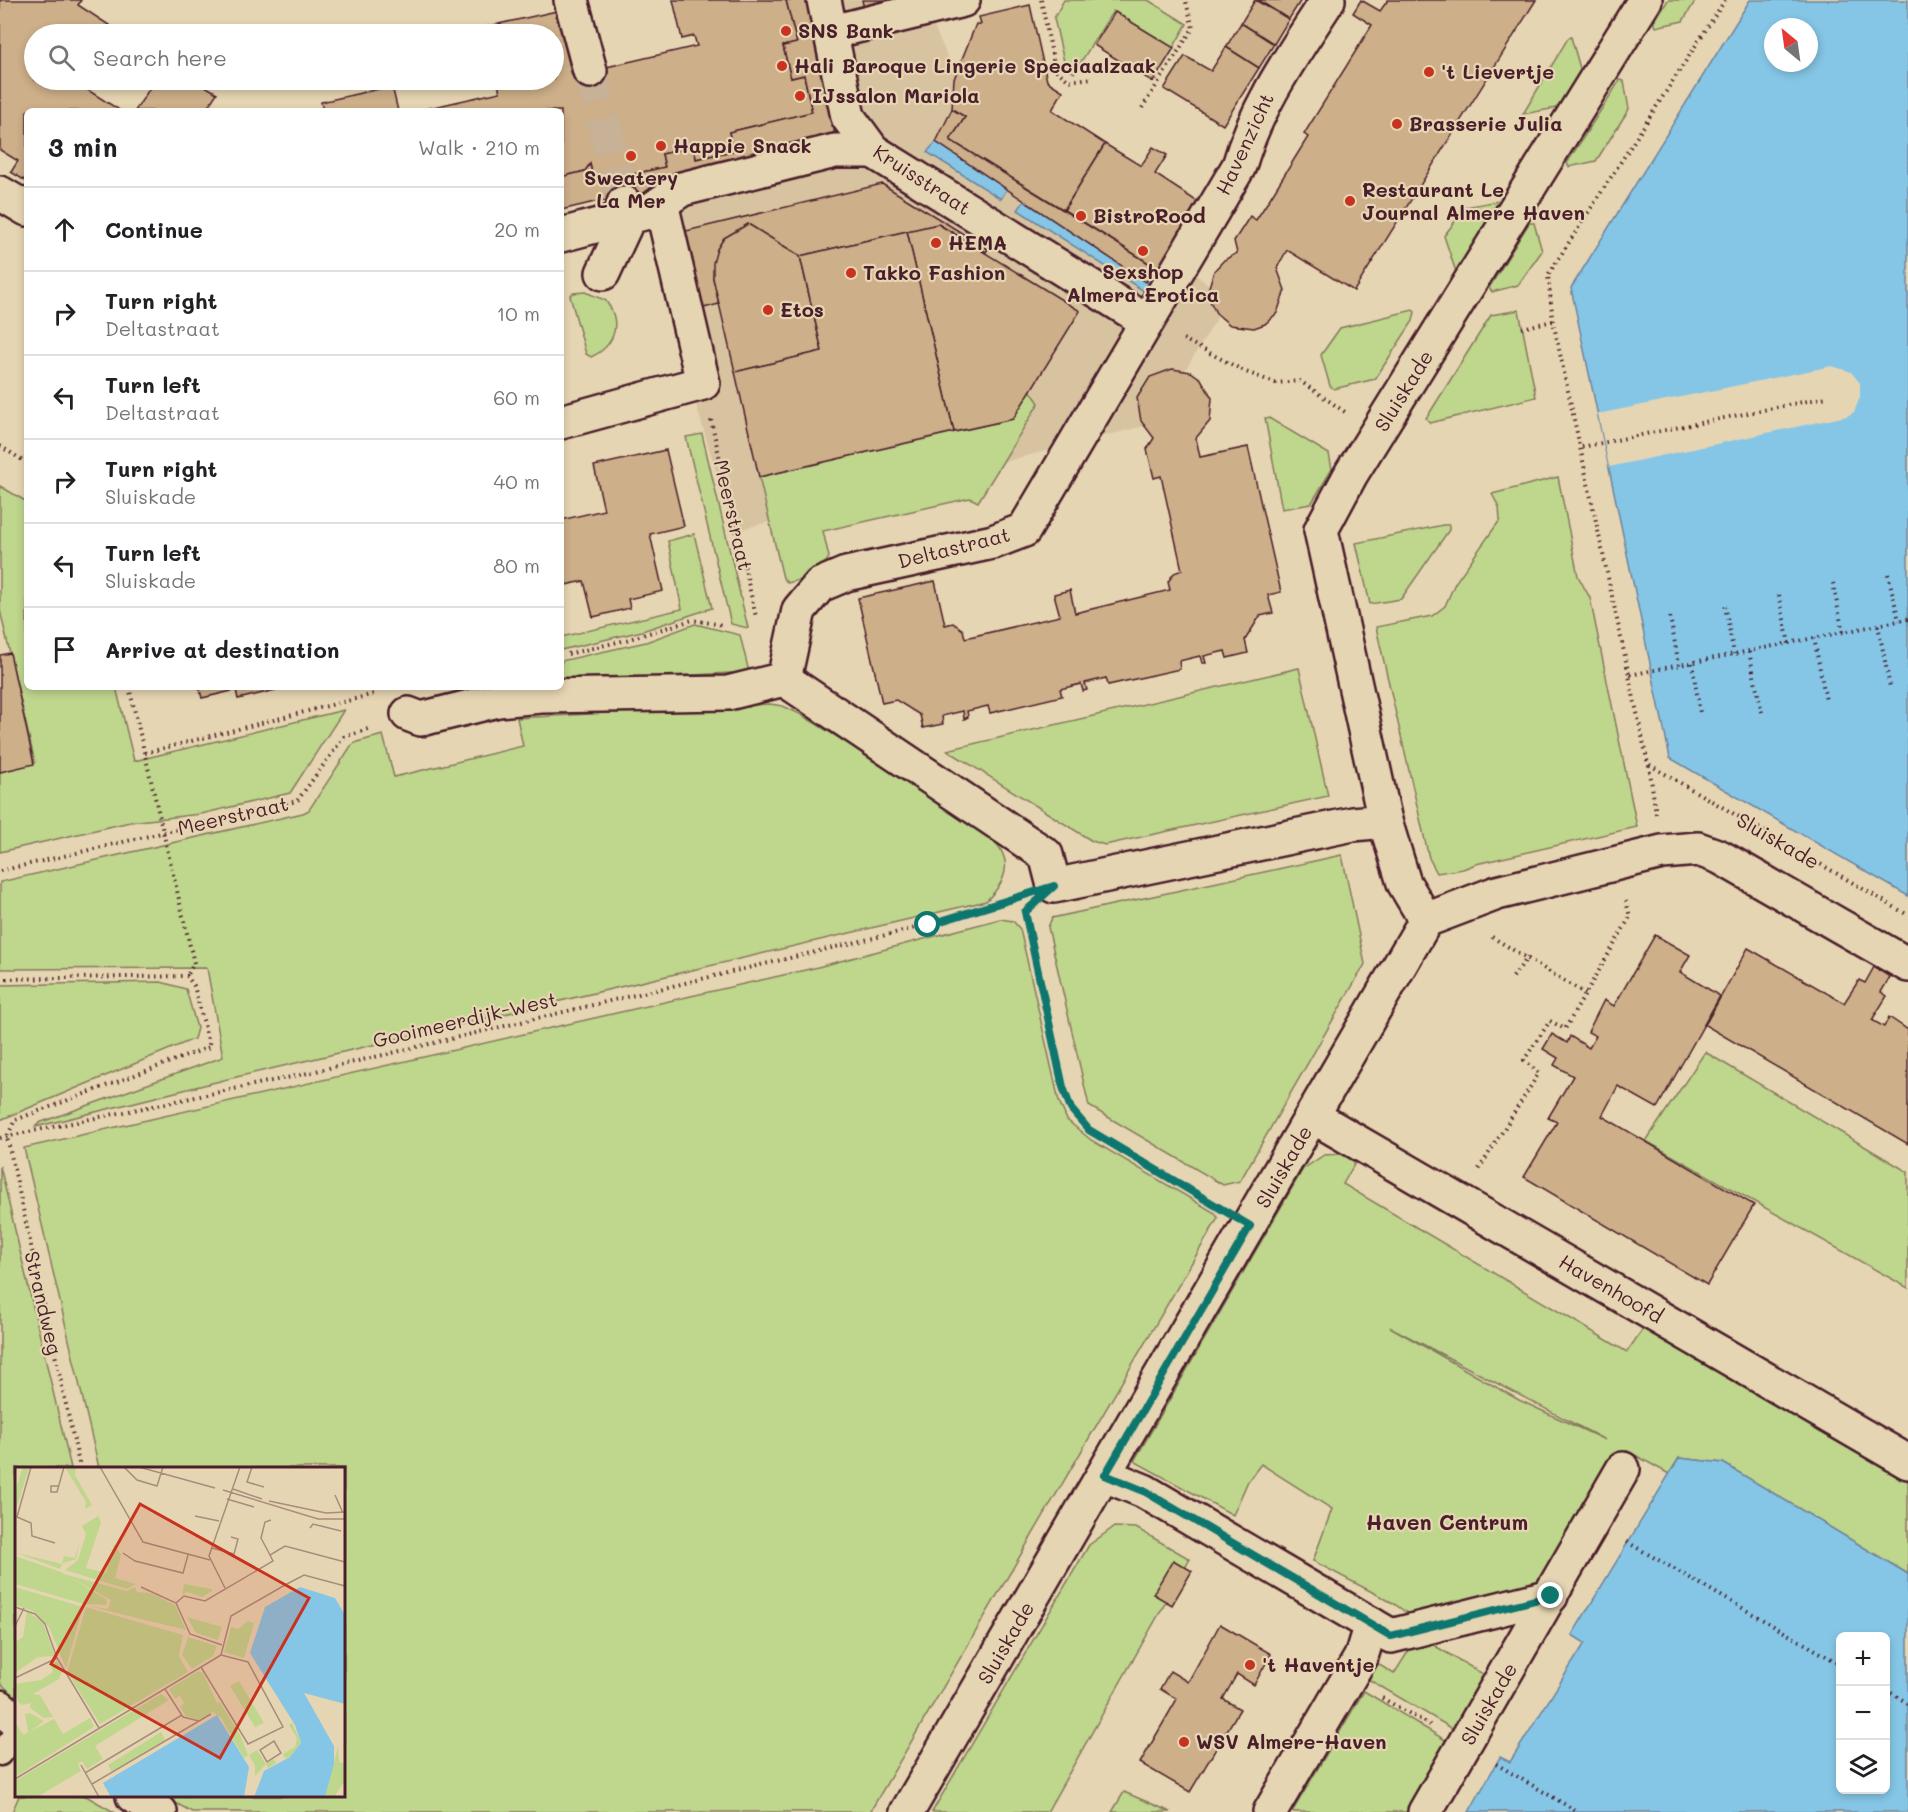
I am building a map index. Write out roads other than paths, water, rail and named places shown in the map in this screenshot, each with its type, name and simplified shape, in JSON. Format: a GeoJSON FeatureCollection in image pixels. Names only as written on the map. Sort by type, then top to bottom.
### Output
{"type":"FeatureCollection","features":[{"type":"Feature","properties":{"kind":"street"},"geometry":{"type":"LineString","coordinates":[[571,0],[590,71]]}},
{"type":"Feature","properties":{"kind":"street","name":"Kruisstraat"},"geometry":{"type":"LineString","coordinates":[[824,0],[848,117],[873,151],[1144,319]]}},
{"type":"Feature","properties":{"kind":"street"},"geometry":{"type":"LineString","coordinates":[[832,32],[963,0]]}},
{"type":"Feature","properties":{"kind":"street","name":"Havenzicht"},"geometry":{"type":"LineString","coordinates":[[1144,319],[1239,166],[1248,133],[1274,84],[1328,0]]}},
{"type":"Feature","properties":{"kind":"street","name":"Sluiskade"},"geometry":{"type":"LineString","coordinates":[[1385,821],[1321,530],[1352,474],[1645,0]]}},
{"type":"Feature","properties":{"kind":"street"},"geometry":{"type":"LineString","coordinates":[[564,235],[626,211],[648,212],[682,189],[824,154],[873,151]]}},
{"type":"Feature","properties":{"kind":"street"},"geometry":{"type":"LineString","coordinates":[[0,193],[24,207]]}},
{"type":"Feature","properties":{"kind":"street"},"geometry":{"type":"LineString","coordinates":[[564,421],[703,383],[661,203]]}},
{"type":"Feature","properties":{"kind":"street"},"geometry":{"type":"LineString","coordinates":[[603,273],[626,211]]}},
{"type":"Feature","properties":{"kind":"street","name":"Deltastraat"},"geometry":{"type":"LineString","coordinates":[[784,679],[799,610],[820,585],[846,574],[993,542],[1024,530],[1144,319]]}},
{"type":"Feature","properties":{"kind":"street"},"geometry":{"type":"LineString","coordinates":[[408,714],[421,719],[498,700],[541,696],[728,693],[784,679],[1046,855],[1054,886],[1353,824],[1385,821],[1404,883],[1426,920],[1497,893],[1662,852],[1698,849],[1720,857],[1908,965]]}},
{"type":"Feature","properties":{"kind":"street","name":"Sluiskade"},"geometry":{"type":"LineString","coordinates":[[907,1812],[1314,1117],[1426,920]]}},
{"type":"Feature","properties":{"kind":"street","name":"Havenhoofd"},"geometry":{"type":"LineString","coordinates":[[1314,1117],[1908,1462]]}},
{"type":"Feature","properties":{"kind":"street","name":"Sluiskade"},"geometry":{"type":"LineString","coordinates":[[1425,1812],[1623,1468]]}},
{"type":"Feature","properties":{"kind":"street"},"geometry":{"type":"LineString","coordinates":[[1105,1475],[1144,1491],[1391,1636],[1551,1596]]}},
{"type":"Feature","properties":{"kind":"street"},"geometry":{"type":"LineString","coordinates":[[1270,1812],[1361,1657],[1371,1624]]}},
{"type":"Feature","properties":{"kind":"street"},"geometry":{"type":"LineString","coordinates":[[0,1707],[15,1720]]}},
{"type":"Feature","properties":{"kind":"street"},"geometry":{"type":"LineString","coordinates":[[135,1797],[160,1812]]}},
{"type":"Feature","properties":{"kind":"lane"},"geometry":{"type":"LineString","coordinates":[[0,1754],[15,1735]]}},
{"type":"Feature","properties":{"kind":"water"},"geometry":{"type":"Polygon","coordinates":[[[1750,0],[1908,0],[1908,896],[1670,758],[1571,288],[1750,0]]]}},
{"type":"Feature","properties":{"kind":"water"},"geometry":{"type":"Polygon","coordinates":[[[936,142],[1007,189],[1001,199],[927,152],[936,142]]]}},
{"type":"Feature","properties":{"kind":"water"},"geometry":{"type":"Polygon","coordinates":[[[1024,201],[1155,287],[1150,295],[1018,210],[1024,201]]]}},
{"type":"Feature","properties":{"kind":"water"},"geometry":{"type":"Polygon","coordinates":[[[1679,1458],[1723,1463],[1908,1574],[1908,1812],[1469,1812],[1500,1757],[1510,1762],[1585,1643],[1572,1635],[1679,1458]]]}},
{"type":"Feature","properties":{"kind":"tunnel"},"geometry":{"type":"LineString","coordinates":[[590,71],[624,202]]}},
{"type":"Feature","properties":{"kind":"place","name":"SNS Bank"},"geometry":{"type":"Point","coordinates":[786,31]}},
{"type":"Feature","properties":{"kind":"place","name":"Hali Baroque Lingerie Speciaalzaak"},"geometry":{"type":"Point","coordinates":[782,66]}},
{"type":"Feature","properties":{"kind":"place","name":"'t Lievertje"},"geometry":{"type":"Point","coordinates":[1429,72]}},
{"type":"Feature","properties":{"kind":"place","name":"IJssalon Mariola"},"geometry":{"type":"Point","coordinates":[800,96]}},
{"type":"Feature","properties":{"kind":"place","name":"Brasserie Julia"},"geometry":{"type":"Point","coordinates":[1397,124]}},
{"type":"Feature","properties":{"kind":"place","name":"Happie Snack"},"geometry":{"type":"Point","coordinates":[661,146]}},
{"type":"Feature","properties":{"kind":"place","name":"Sweatery La Mer"},"geometry":{"type":"Point","coordinates":[631,156]}},
{"type":"Feature","properties":{"kind":"place","name":"Restaurant Le Journal Almere Haven"},"geometry":{"type":"Point","coordinates":[1350,201]}},
{"type":"Feature","properties":{"kind":"place","name":"BistroRood"},"geometry":{"type":"Point","coordinates":[1081,216]}},
{"type":"Feature","properties":{"kind":"place","name":"HEMA"},"geometry":{"type":"Point","coordinates":[936,243]}},
{"type":"Feature","properties":{"kind":"place","name":"Sexshop Almera Erotica"},"geometry":{"type":"Point","coordinates":[1143,251]}},
{"type":"Feature","properties":{"kind":"place","name":"Takko Fashion"},"geometry":{"type":"Point","coordinates":[851,273]}},
{"type":"Feature","properties":{"kind":"place","name":"Etos"},"geometry":{"type":"Point","coordinates":[768,310]}},
{"type":"Feature","properties":{"kind":"place","name":"'t Haventje"},"geometry":{"type":"Point","coordinates":[1250,1665]}},
{"type":"Feature","properties":{"kind":"place","name":"WSV Almere-Haven"},"geometry":{"type":"Point","coordinates":[1184,1742]}},
{"type":"Feature","properties":{"kind":"district","name":"Haven Centrum"},"geometry":{"type":"Point","coordinates":[1447,1523]}}]}
